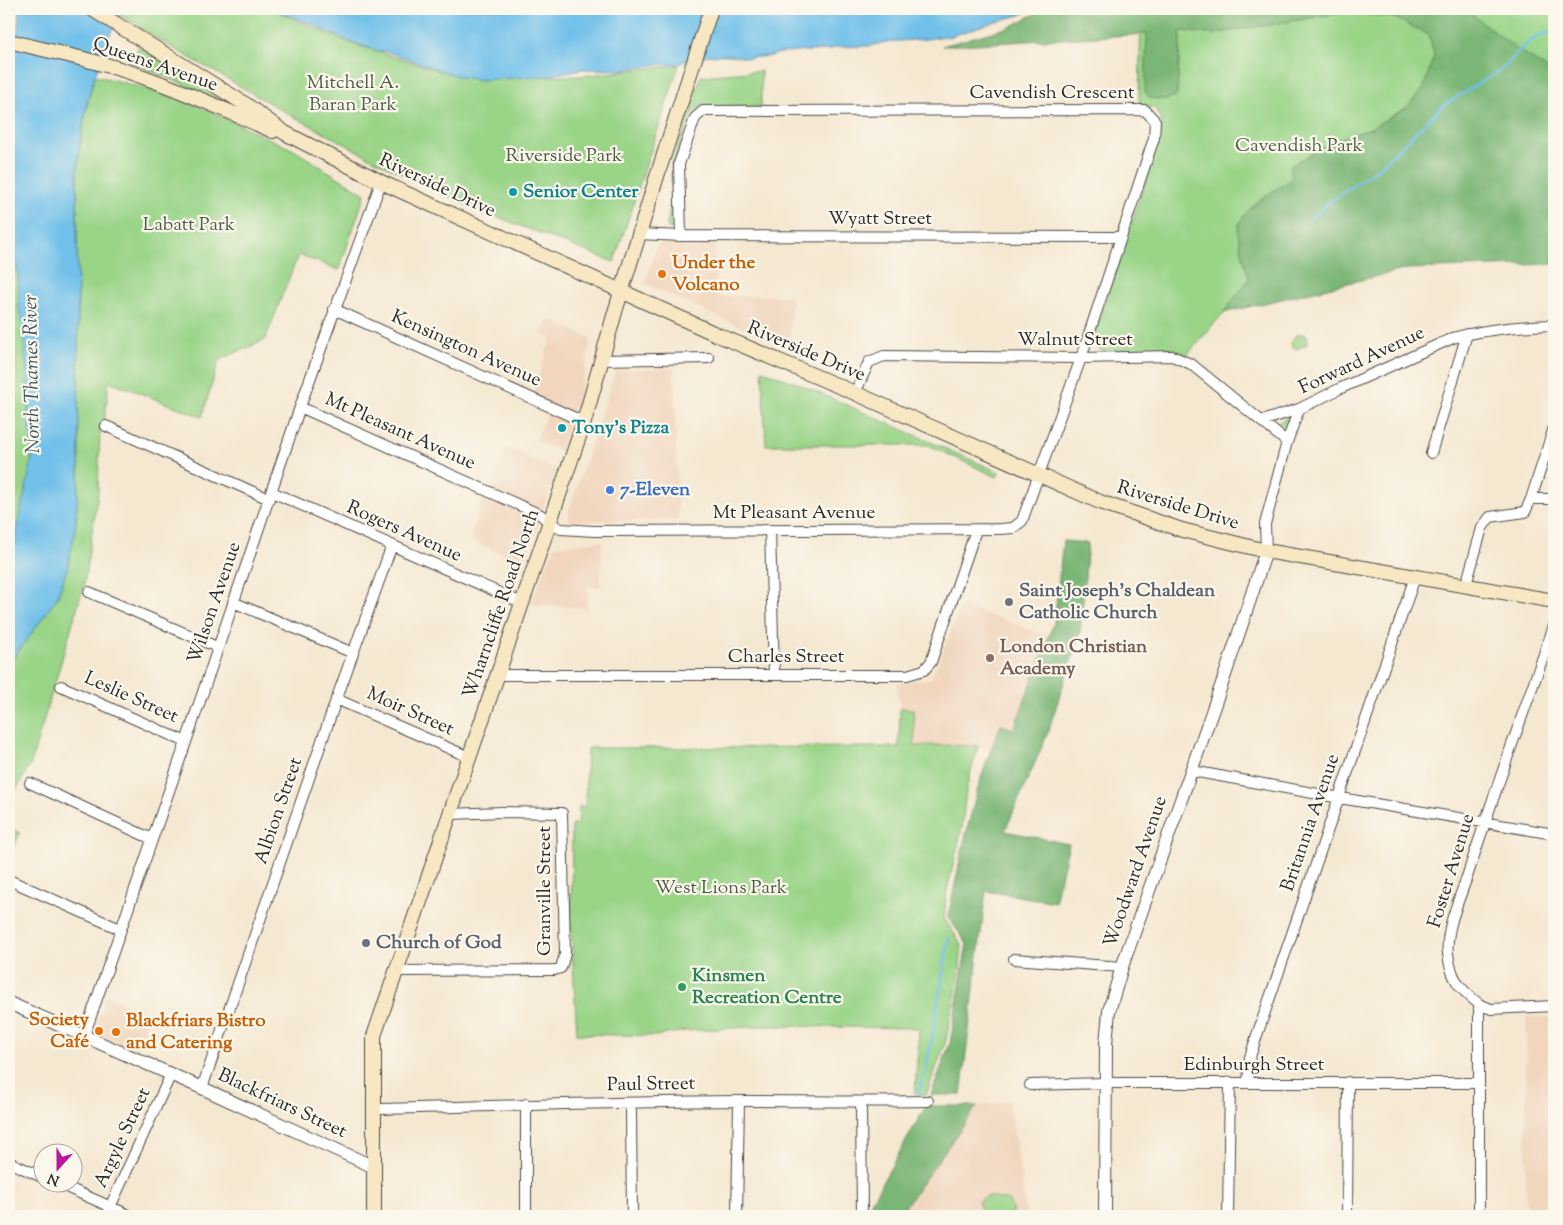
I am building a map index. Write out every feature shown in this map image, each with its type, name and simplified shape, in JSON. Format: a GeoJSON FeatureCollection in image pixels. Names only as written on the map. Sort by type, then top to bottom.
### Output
{"type":"FeatureCollection","features":[{"type":"Feature","properties":{"kind":"main road","name":"Riverside Drive"},"geometry":{"type":"LineString","coordinates":[[92,9],[245,104],[285,133],[381,182],[718,335],[856,393],[1100,502],[1179,529],[1266,551],[1554,601]]}},
{"type":"Feature","properties":{"kind":"main road","name":"Wharncliffe Road North"},"geometry":{"type":"LineString","coordinates":[[374,1216],[374,1036],[584,422],[639,234],[711,9]]}},
{"type":"Feature","properties":{"kind":"main road","name":"Queens Avenue"},"geometry":{"type":"LineString","coordinates":[[9,41],[113,67],[171,87],[278,134],[285,133]]}},
{"type":"Feature","properties":{"kind":"street","name":"Cavendish Crescent"},"geometry":{"type":"LineString","coordinates":[[681,236],[679,164],[695,118],[703,111],[1144,110],[1155,121],[1154,138],[1081,358],[1040,474]]}},
{"type":"Feature","properties":{"kind":"street","name":"Wilson Avenue"},"geometry":{"type":"LineString","coordinates":[[84,1036],[334,309],[381,182]]}},
{"type":"Feature","properties":{"kind":"street","name":"Wyatt Street"},"geometry":{"type":"LineString","coordinates":[[639,234],[681,236],[1121,237]]}},
{"type":"Feature","properties":{"kind":"street","name":"Kensington Avenue"},"geometry":{"type":"LineString","coordinates":[[334,309],[584,422]]}},
{"type":"Feature","properties":{"kind":"street","name":"Forward Avenue"},"geometry":{"type":"LineString","coordinates":[[1266,551],[1264,524],[1287,442],[1299,409],[1453,338],[1467,334],[1554,325]]}},
{"type":"Feature","properties":{"kind":"street"},"geometry":{"type":"LineString","coordinates":[[1431,453],[1467,334]]}},
{"type":"Feature","properties":{"kind":"street","name":"Walnut Street"},"geometry":{"type":"LineString","coordinates":[[856,393],[869,362],[884,356],[1081,358],[1172,356],[1191,364],[1287,442]]}},
{"type":"Feature","properties":{"kind":"street"},"geometry":{"type":"LineString","coordinates":[[601,360],[709,358]]}},
{"type":"Feature","properties":{"kind":"street","name":"Mt Pleasant Avenue"},"geometry":{"type":"LineString","coordinates":[[300,407],[540,515],[561,529],[594,531],[976,530],[1013,528],[1022,521],[1040,474]]}},
{"type":"Feature","properties":{"kind":"street"},"geometry":{"type":"LineString","coordinates":[[1262,421],[1299,409]]}},
{"type":"Feature","properties":{"kind":"street","name":"Rogers Avenue"},"geometry":{"type":"LineString","coordinates":[[106,426],[270,496],[392,545],[522,603]]}},
{"type":"Feature","properties":{"kind":"street"},"geometry":{"type":"LineString","coordinates":[[1466,585],[1482,528],[1490,517],[1524,512],[1531,499],[1554,427]]}},
{"type":"Feature","properties":{"kind":"street"},"geometry":{"type":"LineString","coordinates":[[1531,499],[1554,499]]}},
{"type":"Feature","properties":{"kind":"street"},"geometry":{"type":"LineString","coordinates":[[770,530],[774,674]]}},
{"type":"Feature","properties":{"kind":"street","name":"Charles Street"},"geometry":{"type":"LineString","coordinates":[[497,675],[907,675],[924,670],[931,662],[976,530]]}},
{"type":"Feature","properties":{"kind":"street","name":"Albion Street"},"geometry":{"type":"LineString","coordinates":[[202,1088],[336,699],[392,545]]}},
{"type":"Feature","properties":{"kind":"street","name":"Woodward Avenue"},"geometry":{"type":"LineString","coordinates":[[1106,1216],[1106,1044],[1109,1011],[1122,968],[1192,771],[1266,551]]}},
{"type":"Feature","properties":{"kind":"street","name":"Britannia Avenue"},"geometry":{"type":"LineString","coordinates":[[1248,1082],[1250,1057],[1257,1035],[1415,577]]}},
{"type":"Feature","properties":{"kind":"street"},"geometry":{"type":"LineString","coordinates":[[89,592],[217,647]]}},
{"type":"Feature","properties":{"kind":"street"},"geometry":{"type":"LineString","coordinates":[[234,602],[353,653]]}},
{"type":"Feature","properties":{"kind":"street","name":"Foster Avenue"},"geometry":{"type":"LineString","coordinates":[[1479,1004],[1464,992],[1453,976],[1448,953],[1450,927],[1484,822],[1554,626]]}},
{"type":"Feature","properties":{"kind":"street","name":"Leslie Street"},"geometry":{"type":"LineString","coordinates":[[61,686],[186,742]]}},
{"type":"Feature","properties":{"kind":"street","name":"Moir Street"},"geometry":{"type":"LineString","coordinates":[[336,699],[469,757]]}},
{"type":"Feature","properties":{"kind":"street"},"geometry":{"type":"LineString","coordinates":[[1192,771],[1554,834]]}},
{"type":"Feature","properties":{"kind":"street"},"geometry":{"type":"LineString","coordinates":[[30,783],[152,839]]}},
{"type":"Feature","properties":{"kind":"street","name":"Granville Street"},"geometry":{"type":"LineString","coordinates":[[396,971],[554,970],[561,968],[565,954],[562,813],[502,812],[450,814]]}},
{"type":"Feature","properties":{"kind":"street"},"geometry":{"type":"LineString","coordinates":[[9,880],[120,929]]}},
{"type":"Feature","properties":{"kind":"street"},"geometry":{"type":"LineString","coordinates":[[1014,959],[1122,968]]}},
{"type":"Feature","properties":{"kind":"street","name":"Blackfriars Street"},"geometry":{"type":"LineString","coordinates":[[9,1003],[171,1074],[374,1167]]}},
{"type":"Feature","properties":{"kind":"street"},"geometry":{"type":"LineString","coordinates":[[1479,1216],[1479,1004],[1491,1009],[1554,1006]]}},
{"type":"Feature","properties":{"kind":"street","name":"Argyle Street"},"geometry":{"type":"LineString","coordinates":[[108,1212],[171,1074]]}},
{"type":"Feature","properties":{"kind":"street","name":"Edinburgh Street"},"geometry":{"type":"LineString","coordinates":[[1030,1085],[1106,1082],[1478,1083]]}},
{"type":"Feature","properties":{"kind":"street"},"geometry":{"type":"LineString","coordinates":[[1228,1216],[1230,1082]]}},
{"type":"Feature","properties":{"kind":"street"},"geometry":{"type":"LineString","coordinates":[[1347,1216],[1348,1082]]}},
{"type":"Feature","properties":{"kind":"street"},"geometry":{"type":"LineString","coordinates":[[737,1216],[739,1101]]}},
{"type":"Feature","properties":{"kind":"street","name":"Paul Street"},"geometry":{"type":"LineString","coordinates":[[374,1109],[526,1104],[928,1101]]}},
{"type":"Feature","properties":{"kind":"street"},"geometry":{"type":"LineString","coordinates":[[861,1102],[862,1216]]}},
{"type":"Feature","properties":{"kind":"street"},"geometry":{"type":"LineString","coordinates":[[630,1103],[632,1216]]}},
{"type":"Feature","properties":{"kind":"street"},"geometry":{"type":"LineString","coordinates":[[526,1104],[526,1216]]}},
{"type":"Feature","properties":{"kind":"street"},"geometry":{"type":"LineString","coordinates":[[9,1162],[32,1172]]}},
{"type":"Feature","properties":{"kind":"street"},"geometry":{"type":"LineString","coordinates":[[73,1192],[108,1212],[131,1216]]}},
{"type":"Feature","properties":{"kind":"shaded area"},"geometry":{"type":"Polygon","coordinates":[[[715,242],[716,296],[791,296],[790,349],[645,284],[658,244],[715,242]]]}},
{"type":"Feature","properties":{"kind":"shaded area"},"geometry":{"type":"Polygon","coordinates":[[[549,319],[591,338],[566,453],[536,440],[549,409],[531,401],[551,338],[541,334],[549,319]]]}},
{"type":"Feature","properties":{"kind":"shaded area"},"geometry":{"type":"Polygon","coordinates":[[[674,368],[678,520],[570,521],[568,513],[616,370],[674,368]]]}},
{"type":"Feature","properties":{"kind":"shaded area"},"geometry":{"type":"Polygon","coordinates":[[[506,447],[557,470],[524,563],[470,540],[485,493],[492,487],[506,447]]]}},
{"type":"Feature","properties":{"kind":"shaded area"},"geometry":{"type":"Polygon","coordinates":[[[602,541],[601,587],[588,587],[587,608],[530,604],[555,546],[602,541]]]}},
{"type":"Feature","properties":{"kind":"shaded area","name":"London Christian Academy"},"geometry":{"type":"Polygon","coordinates":[[[962,605],[1049,637],[1014,729],[1001,725],[990,751],[978,746],[914,746],[913,709],[900,708],[897,683],[931,679],[962,605]]]}},
{"type":"Feature","properties":{"kind":"shaded area"},"geometry":{"type":"Polygon","coordinates":[[[105,996],[150,1014],[135,1053],[94,1034],[105,996]]]}},
{"type":"Feature","properties":{"kind":"shaded area"},"geometry":{"type":"Polygon","coordinates":[[[1526,1017],[1554,1017],[1554,1216],[1526,1216],[1526,1017]]]}},
{"type":"Feature","properties":{"kind":"shaded area"},"geometry":{"type":"Polygon","coordinates":[[[1009,1101],[1027,1216],[902,1216],[902,1211],[977,1106],[1009,1101]]]}},
{"type":"Feature","properties":{"kind":"green space","name":"Riverside Park"},"geometry":{"type":"Polygon","coordinates":[[[124,9],[272,9],[347,42],[460,77],[580,76],[679,65],[614,262],[464,204],[371,158],[285,112],[157,39],[120,15],[124,9]]]}},
{"type":"Feature","properties":{"kind":"green space"},"geometry":{"type":"Polygon","coordinates":[[[1044,9],[1465,9],[1515,48],[1554,73],[1554,264],[1407,269],[1223,313],[1249,279],[1238,233],[1243,216],[1267,195],[1292,179],[1290,166],[1334,141],[1371,128],[1406,108],[1423,89],[1434,56],[1429,35],[1395,18],[1347,12],[1213,34],[1181,31],[1177,95],[1166,100],[1150,98],[1145,92],[1147,34],[942,46],[1010,27],[1044,9]]]}},
{"type":"Feature","properties":{"kind":"green space","name":"Cavendish Park"},"geometry":{"type":"Polygon","coordinates":[[[1141,9],[1554,9],[1554,243],[1485,245],[1232,303],[1187,355],[1174,349],[1101,351],[1095,345],[1094,336],[1162,131],[1162,122],[1155,108],[1139,107],[1141,9]]]}},
{"type":"Feature","properties":{"kind":"green space"},"geometry":{"type":"Polygon","coordinates":[[[139,46],[242,109],[241,111],[183,84],[131,63],[139,46]]]}},
{"type":"Feature","properties":{"kind":"green space"},"geometry":{"type":"Polygon","coordinates":[[[9,51],[16,53],[35,469],[9,558],[9,51]]]}},
{"type":"Feature","properties":{"kind":"green space"},"geometry":{"type":"Polygon","coordinates":[[[761,71],[761,107],[701,107],[692,113],[674,164],[675,226],[668,228],[672,195],[671,166],[701,76],[761,71]]]}},
{"type":"Feature","properties":{"kind":"green space","name":"Labatt Park"},"geometry":{"type":"Polygon","coordinates":[[[95,75],[151,90],[200,107],[292,149],[365,194],[339,270],[300,255],[294,265],[265,340],[219,360],[202,417],[109,381],[104,424],[100,429],[98,492],[84,585],[30,766],[9,801],[9,664],[57,598],[67,569],[75,531],[79,478],[77,175],[83,125],[95,75]]]}},
{"type":"Feature","properties":{"kind":"green space"},"geometry":{"type":"Polygon","coordinates":[[[1299,334],[1305,334],[1308,339],[1306,345],[1296,349],[1292,347],[1291,341],[1299,334]]]}},
{"type":"Feature","properties":{"kind":"green space"},"geometry":{"type":"Polygon","coordinates":[[[762,370],[799,384],[999,472],[997,477],[928,445],[766,445],[762,370]]]}},
{"type":"Feature","properties":{"kind":"green space"},"geometry":{"type":"Polygon","coordinates":[[[1288,418],[1292,421],[1285,433],[1275,423],[1288,418]]]}},
{"type":"Feature","properties":{"kind":"green space"},"geometry":{"type":"Polygon","coordinates":[[[1063,541],[1088,543],[1080,633],[1047,735],[1005,831],[1069,844],[1055,902],[986,891],[961,1095],[931,1095],[950,1043],[967,944],[948,917],[964,844],[983,772],[1001,725],[1014,729],[1054,623],[1063,541]]]}},
{"type":"Feature","properties":{"kind":"green space","name":"West Lions Park"},"geometry":{"type":"Polygon","coordinates":[[[900,708],[913,709],[915,746],[978,746],[966,789],[962,828],[947,890],[944,918],[962,945],[959,976],[945,1044],[926,1095],[915,1094],[919,1028],[765,1026],[685,1031],[656,1036],[577,1034],[571,931],[572,824],[578,824],[579,806],[585,807],[587,748],[899,747],[900,708]]]}},
{"type":"Feature","properties":{"kind":"green space"},"geometry":{"type":"Polygon","coordinates":[[[9,828],[20,833],[9,858],[9,828]]]}},
{"type":"Feature","properties":{"kind":"green space"},"geometry":{"type":"Polygon","coordinates":[[[926,1106],[977,1106],[902,1211],[902,1216],[870,1216],[871,1202],[926,1106]]]}},
{"type":"Feature","properties":{"kind":"green space"},"geometry":{"type":"Polygon","coordinates":[[[987,1196],[1009,1201],[1013,1216],[992,1216],[983,1212],[978,1202],[987,1196]]]}},
{"type":"Feature","properties":{"kind":"water","name":"North Thames River"},"geometry":{"type":"Polygon","coordinates":[[[19,9],[124,9],[111,32],[95,75],[88,99],[80,141],[77,175],[79,478],[75,531],[67,569],[57,598],[9,664],[9,558],[15,542],[33,452],[28,420],[28,389],[23,327],[19,309],[18,273],[13,248],[9,196],[9,91],[19,9]]]}},
{"type":"Feature","properties":{"kind":"water"},"geometry":{"type":"Polygon","coordinates":[[[272,9],[1036,9],[949,37],[886,42],[870,46],[836,47],[829,50],[779,53],[772,56],[747,58],[731,55],[711,55],[678,64],[661,64],[622,70],[582,69],[547,76],[482,80],[460,77],[388,52],[378,51],[351,42],[272,9]]]}},
{"type":"Feature","properties":{"kind":"waterway"},"geometry":{"type":"LineString","coordinates":[[1310,220],[1331,201],[1377,169],[1444,105],[1504,68],[1531,40],[1546,33],[1554,33]]}},
{"type":"Feature","properties":{"kind":"waterway"},"geometry":{"type":"LineString","coordinates":[[919,1094],[922,1078],[926,1072],[949,937]]}},
{"type":"Feature","properties":{"kind":"place","name":"Senior Center"},"geometry":{"type":"Point","coordinates":[513,192]}},
{"type":"Feature","properties":{"kind":"place","name":"Under the Volcano"},"geometry":{"type":"Point","coordinates":[662,274]}},
{"type":"Feature","properties":{"kind":"place","name":"Tony's Pizza"},"geometry":{"type":"Point","coordinates":[562,428]}},
{"type":"Feature","properties":{"kind":"place","name":"7-Eleven"},"geometry":{"type":"Point","coordinates":[610,490]}},
{"type":"Feature","properties":{"kind":"place","name":"Saint Joseph's Chaldean Catholic Church"},"geometry":{"type":"Point","coordinates":[1009,602]}},
{"type":"Feature","properties":{"kind":"place","name":"London Christian Academy"},"geometry":{"type":"Point","coordinates":[990,658]}},
{"type":"Feature","properties":{"kind":"place","name":"Church of God"},"geometry":{"type":"Point","coordinates":[366,943]}},
{"type":"Feature","properties":{"kind":"place","name":"Kinsmen Recreation Centre"},"geometry":{"type":"Point","coordinates":[682,987]}},
{"type":"Feature","properties":{"kind":"place","name":"Society Café"},"geometry":{"type":"Point","coordinates":[99,1031]}},
{"type":"Feature","properties":{"kind":"place","name":"Blackfriars Bistro and Catering"},"geometry":{"type":"Point","coordinates":[116,1032]}},
{"type":"Feature","properties":{"kind":"park label","name":"Mitchell A. Baran Park"},"geometry":{"type":"Point","coordinates":[353,94]}}]}
